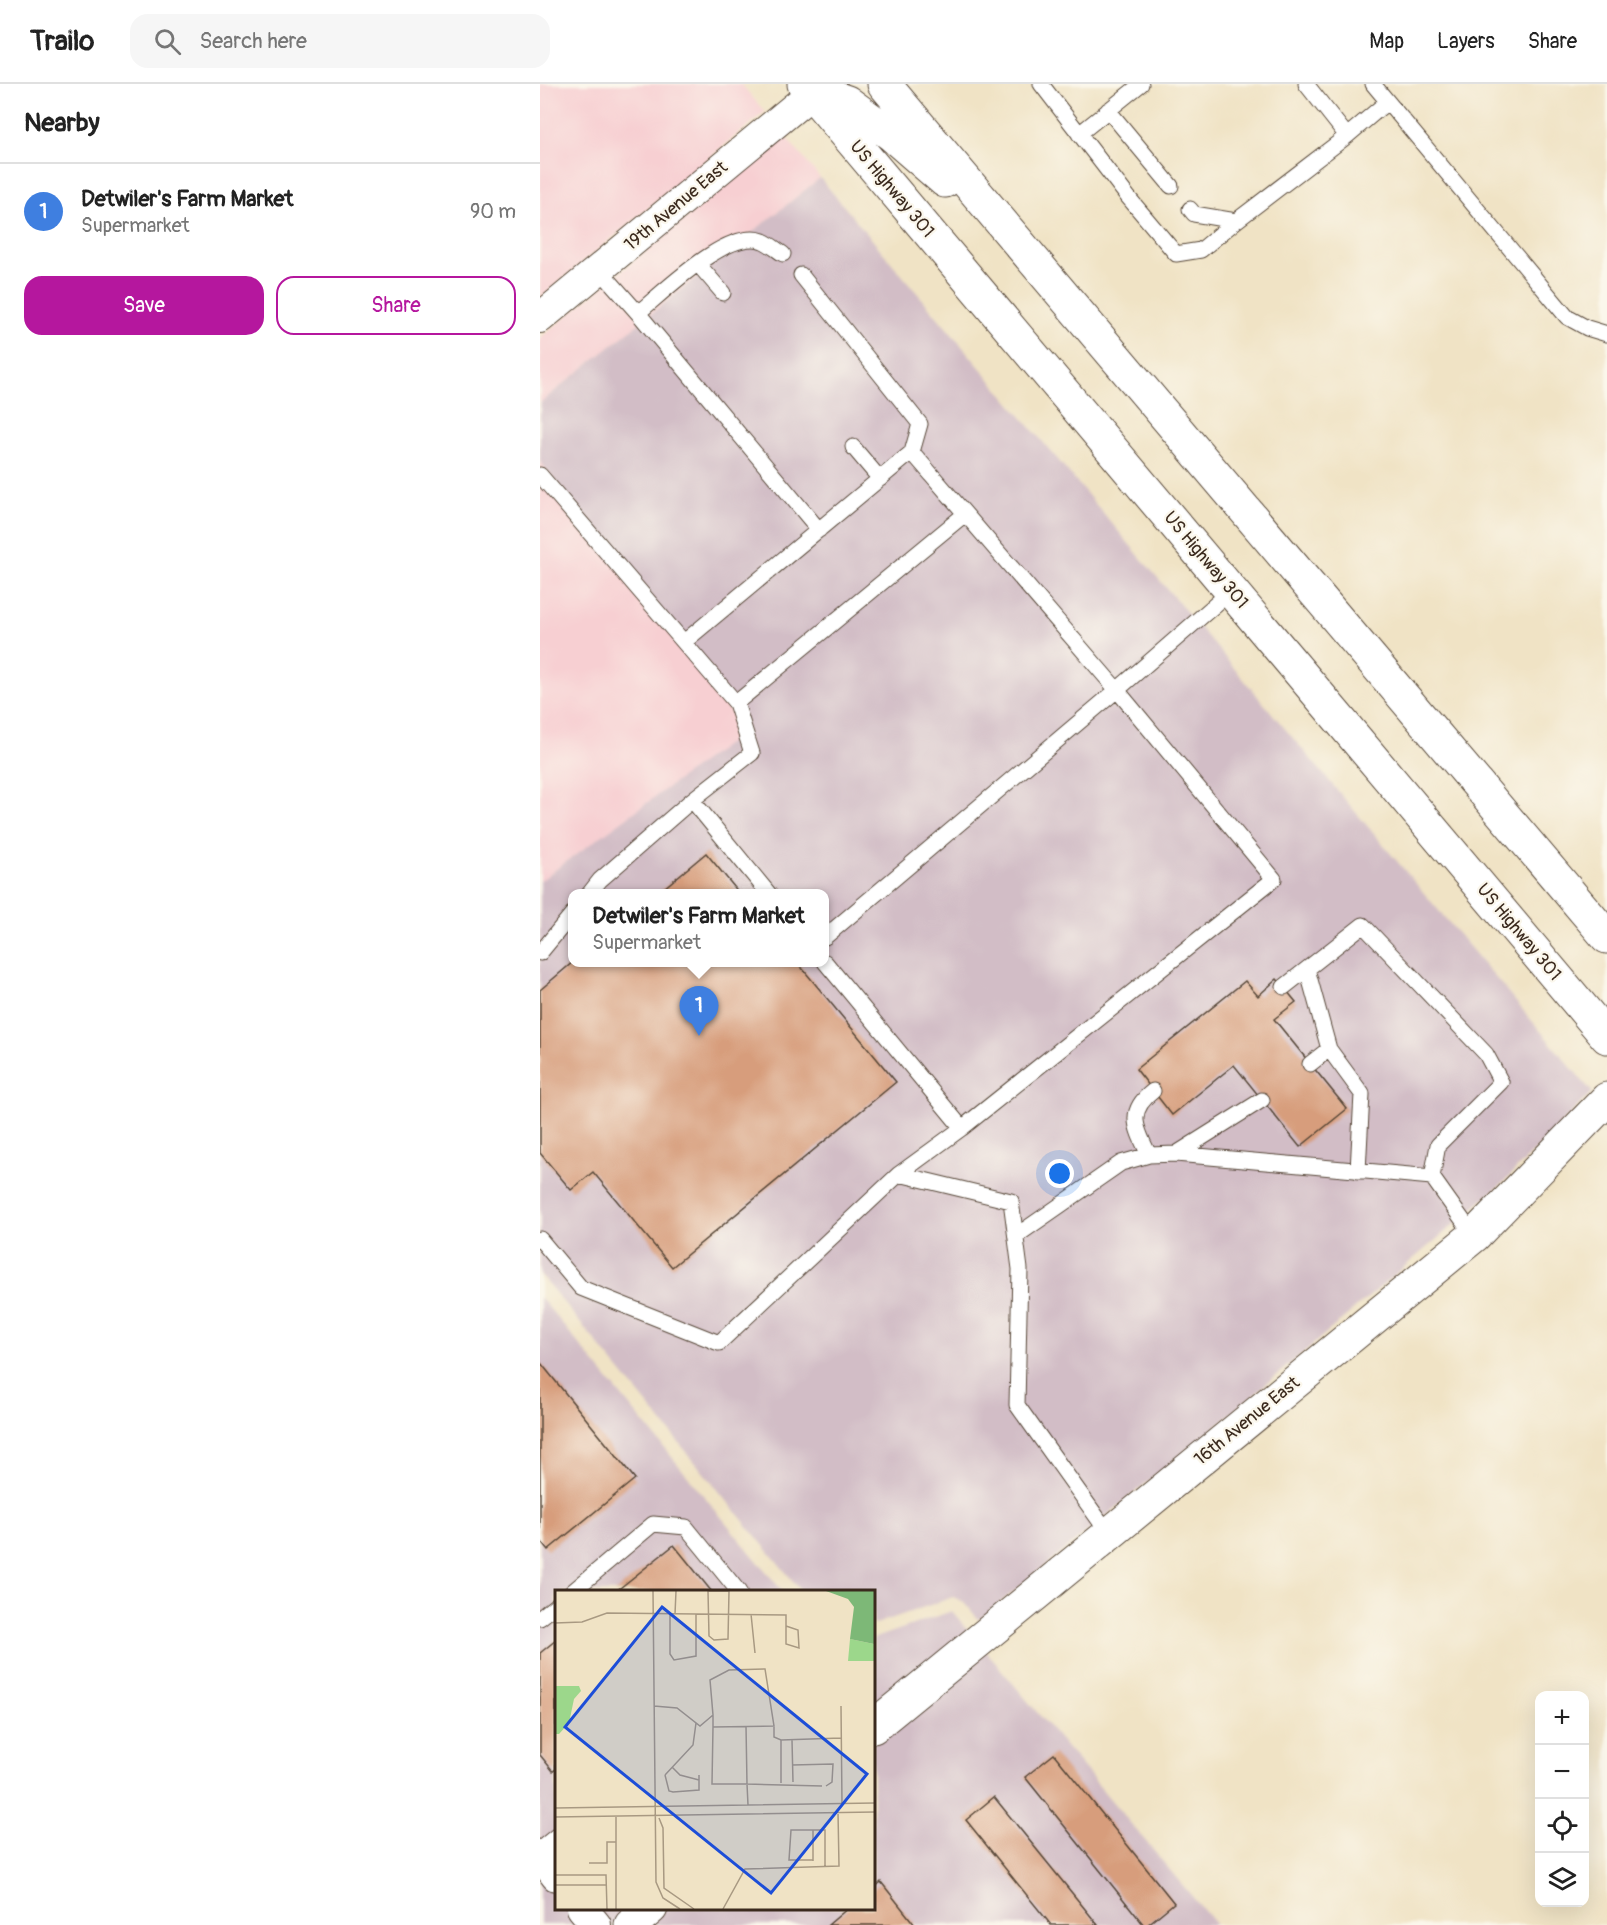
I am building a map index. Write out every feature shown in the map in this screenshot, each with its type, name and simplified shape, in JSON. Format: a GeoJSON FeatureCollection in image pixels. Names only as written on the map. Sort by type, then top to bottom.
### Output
{"type":"FeatureCollection","features":[{"type":"Feature","properties":{"kind":"main road"},"geometry":{"type":"LineString","coordinates":[[884,84],[1607,937]]}},
{"type":"Feature","properties":{"kind":"main road"},"geometry":{"type":"LineString","coordinates":[[808,89],[847,102],[892,135],[1016,240]]}},
{"type":"Feature","properties":{"kind":"main road","name":"US Highway 301"},"geometry":{"type":"LineString","coordinates":[[808,89],[1607,1037]]}},
{"type":"Feature","properties":{"kind":"main road","name":"16th Avenue East"},"geometry":{"type":"LineString","coordinates":[[874,1726],[1474,1236],[1607,1099]]}},
{"type":"Feature","properties":{"kind":"main road"},"geometry":{"type":"LineString","coordinates":[[630,1925],[649,1910]]}},
{"type":"Feature","properties":{"kind":"street","name":"19th Avenue East"},"geometry":{"type":"LineString","coordinates":[[540,318],[808,89]]}},
{"type":"Feature","properties":{"kind":"street"},"geometry":{"type":"LineString","coordinates":[[540,1855],[555,1875]]}},
{"type":"Feature","properties":{"kind":"street"},"geometry":{"type":"LineString","coordinates":[[584,1910],[596,1925]]}},
{"type":"Feature","properties":{"kind":"lane"},"geometry":{"type":"LineString","coordinates":[[1041,84],[1176,254],[1201,250],[1387,102]]}},
{"type":"Feature","properties":{"kind":"lane"},"geometry":{"type":"LineString","coordinates":[[1080,134],[1141,84]]}},
{"type":"Feature","properties":{"kind":"lane"},"geometry":{"type":"LineString","coordinates":[[1305,84],[1347,136]]}},
{"type":"Feature","properties":{"kind":"lane"},"geometry":{"type":"LineString","coordinates":[[1373,84],[1567,317],[1587,328],[1607,334]]}},
{"type":"Feature","properties":{"kind":"lane"},"geometry":{"type":"LineString","coordinates":[[1108,110],[1171,186]]}},
{"type":"Feature","properties":{"kind":"lane"},"geometry":{"type":"LineString","coordinates":[[1190,209],[1194,214],[1236,221]]}},
{"type":"Feature","properties":{"kind":"lane"},"geometry":{"type":"LineString","coordinates":[[638,313],[714,251],[738,240],[762,240],[783,254]]}},
{"type":"Feature","properties":{"kind":"lane"},"geometry":{"type":"LineString","coordinates":[[698,264],[723,293]]}},
{"type":"Feature","properties":{"kind":"lane"},"geometry":{"type":"LineString","coordinates":[[599,269],[819,530]]}},
{"type":"Feature","properties":{"kind":"lane"},"geometry":{"type":"LineString","coordinates":[[684,642],[912,452],[920,424],[801,275]]}},
{"type":"Feature","properties":{"kind":"lane"},"geometry":{"type":"LineString","coordinates":[[853,447],[880,479]]}},
{"type":"Feature","properties":{"kind":"lane"},"geometry":{"type":"LineString","coordinates":[[540,1239],[581,1288],[720,1343],[898,1174],[962,1128],[1274,879],[1117,690],[912,452]]}},
{"type":"Feature","properties":{"kind":"lane"},"geometry":{"type":"LineString","coordinates":[[540,475],[736,703],[752,753],[692,800],[600,880],[593,889]]}},
{"type":"Feature","properties":{"kind":"lane"},"geometry":{"type":"LineString","coordinates":[[736,703],[965,514]]}},
{"type":"Feature","properties":{"kind":"lane"},"geometry":{"type":"LineString","coordinates":[[829,934],[1231,591]]}},
{"type":"Feature","properties":{"kind":"lane"},"geometry":{"type":"LineString","coordinates":[[692,800],[765,889]]}},
{"type":"Feature","properties":{"kind":"lane"},"geometry":{"type":"LineString","coordinates":[[540,953],[568,919]]}},
{"type":"Feature","properties":{"kind":"lane"},"geometry":{"type":"LineString","coordinates":[[1284,987],[1363,925],[1486,1054],[1501,1082],[1438,1145],[1432,1177],[1474,1236]]}},
{"type":"Feature","properties":{"kind":"lane"},"geometry":{"type":"LineString","coordinates":[[829,967],[962,1128]]}},
{"type":"Feature","properties":{"kind":"lane"},"geometry":{"type":"LineString","coordinates":[[1307,969],[1329,1049],[1362,1094],[1358,1171]]}},
{"type":"Feature","properties":{"kind":"lane"},"geometry":{"type":"LineString","coordinates":[[1310,1064],[1329,1049]]}},
{"type":"Feature","properties":{"kind":"lane"},"geometry":{"type":"LineString","coordinates":[[1149,1155],[1136,1128],[1137,1112],[1141,1100],[1153,1091]]}},
{"type":"Feature","properties":{"kind":"lane"},"geometry":{"type":"LineString","coordinates":[[1176,1154],[1262,1100]]}},
{"type":"Feature","properties":{"kind":"lane"},"geometry":{"type":"LineString","coordinates":[[1016,1236],[1121,1162],[1149,1155],[1176,1154],[1432,1177]]}},
{"type":"Feature","properties":{"kind":"lane"},"geometry":{"type":"LineString","coordinates":[[898,1174],[1011,1201],[1020,1269],[1017,1405],[1109,1534]]}},
{"type":"Feature","properties":{"kind":"lane"},"geometry":{"type":"LineString","coordinates":[[574,1590],[654,1524],[686,1527],[737,1590]]}},
{"type":"Feature","properties":{"kind":"lane"},"geometry":{"type":"LineString","coordinates":[[540,1618],[555,1606]]}},
{"type":"Feature","properties":{"kind":"lane"},"geometry":{"type":"LineString","coordinates":[[540,1849],[555,1837]]}},
{"type":"Feature","properties":{"kind":"shaded area"},"geometry":{"type":"Polygon","coordinates":[[[540,84],[741,84],[765,112],[540,298],[540,84]]]}},
{"type":"Feature","properties":{"kind":"shaded area"},"geometry":{"type":"Polygon","coordinates":[[[785,136],[820,178],[540,403],[540,338],[785,136]]]}},
{"type":"Feature","properties":{"kind":"shaded area"},"geometry":{"type":"Polygon","coordinates":[[[820,178],[1592,1092],[1504,1182],[1232,1413],[979,1620],[964,1602],[953,1597],[874,1625],[874,1590],[800,1590],[540,1274],[540,881],[745,731],[540,461],[540,403],[820,178]]]}},
{"type":"Feature","properties":{"kind":"shaded area"},"geometry":{"type":"Polygon","coordinates":[[[540,461],[745,732],[540,881],[540,461]]]}},
{"type":"Feature","properties":{"kind":"shaded area"},"geometry":{"type":"Polygon","coordinates":[[[540,1297],[781,1590],[555,1590],[555,1910],[874,1910],[874,1639],[952,1611],[1216,1925],[540,1925],[540,1297]]]}},
{"type":"Feature","properties":{"kind":"building"},"geometry":{"type":"Polygon","coordinates":[[[706,853],[736,889],[663,889],[706,853]]]}},
{"type":"Feature","properties":{"kind":"building"},"geometry":{"type":"Polygon","coordinates":[[[568,966],[801,967],[896,1082],[672,1267],[593,1172],[571,1190],[540,1153],[540,990],[568,966]]]}},
{"type":"Feature","properties":{"kind":"building"},"geometry":{"type":"Polygon","coordinates":[[[1277,979],[1296,1002],[1274,1019],[1347,1109],[1300,1147],[1234,1065],[1172,1115],[1136,1069],[1245,981],[1258,996],[1277,979]]]}},
{"type":"Feature","properties":{"kind":"building"},"geometry":{"type":"Polygon","coordinates":[[[540,1362],[635,1479],[548,1550],[540,1540],[540,1362]]]}},
{"type":"Feature","properties":{"kind":"building"},"geometry":{"type":"Polygon","coordinates":[[[674,1545],[710,1590],[618,1590],[674,1545]]]}},
{"type":"Feature","properties":{"kind":"building"},"geometry":{"type":"Polygon","coordinates":[[[555,1641],[555,1770],[553,1771],[540,1755],[540,1653],[555,1641]]]}},
{"type":"Feature","properties":{"kind":"building"},"geometry":{"type":"Polygon","coordinates":[[[1054,1754],[1174,1903],[1147,1925],[1144,1925],[1025,1777],[1054,1754]]]}},
{"type":"Feature","properties":{"kind":"building"},"geometry":{"type":"Polygon","coordinates":[[[994,1797],[1098,1925],[1051,1925],[966,1820],[994,1797]]]}},
{"type":"Feature","properties":{"kind":"building"},"geometry":{"type":"Polygon","coordinates":[[[881,1882],[915,1925],[828,1925],[846,1910],[874,1910],[874,1888],[881,1882]]]}},
{"type":"Feature","properties":{"kind":"place","name":"Detwiler's Farm Market"},"geometry":{"type":"Point","coordinates":[699,1036]}}]}
